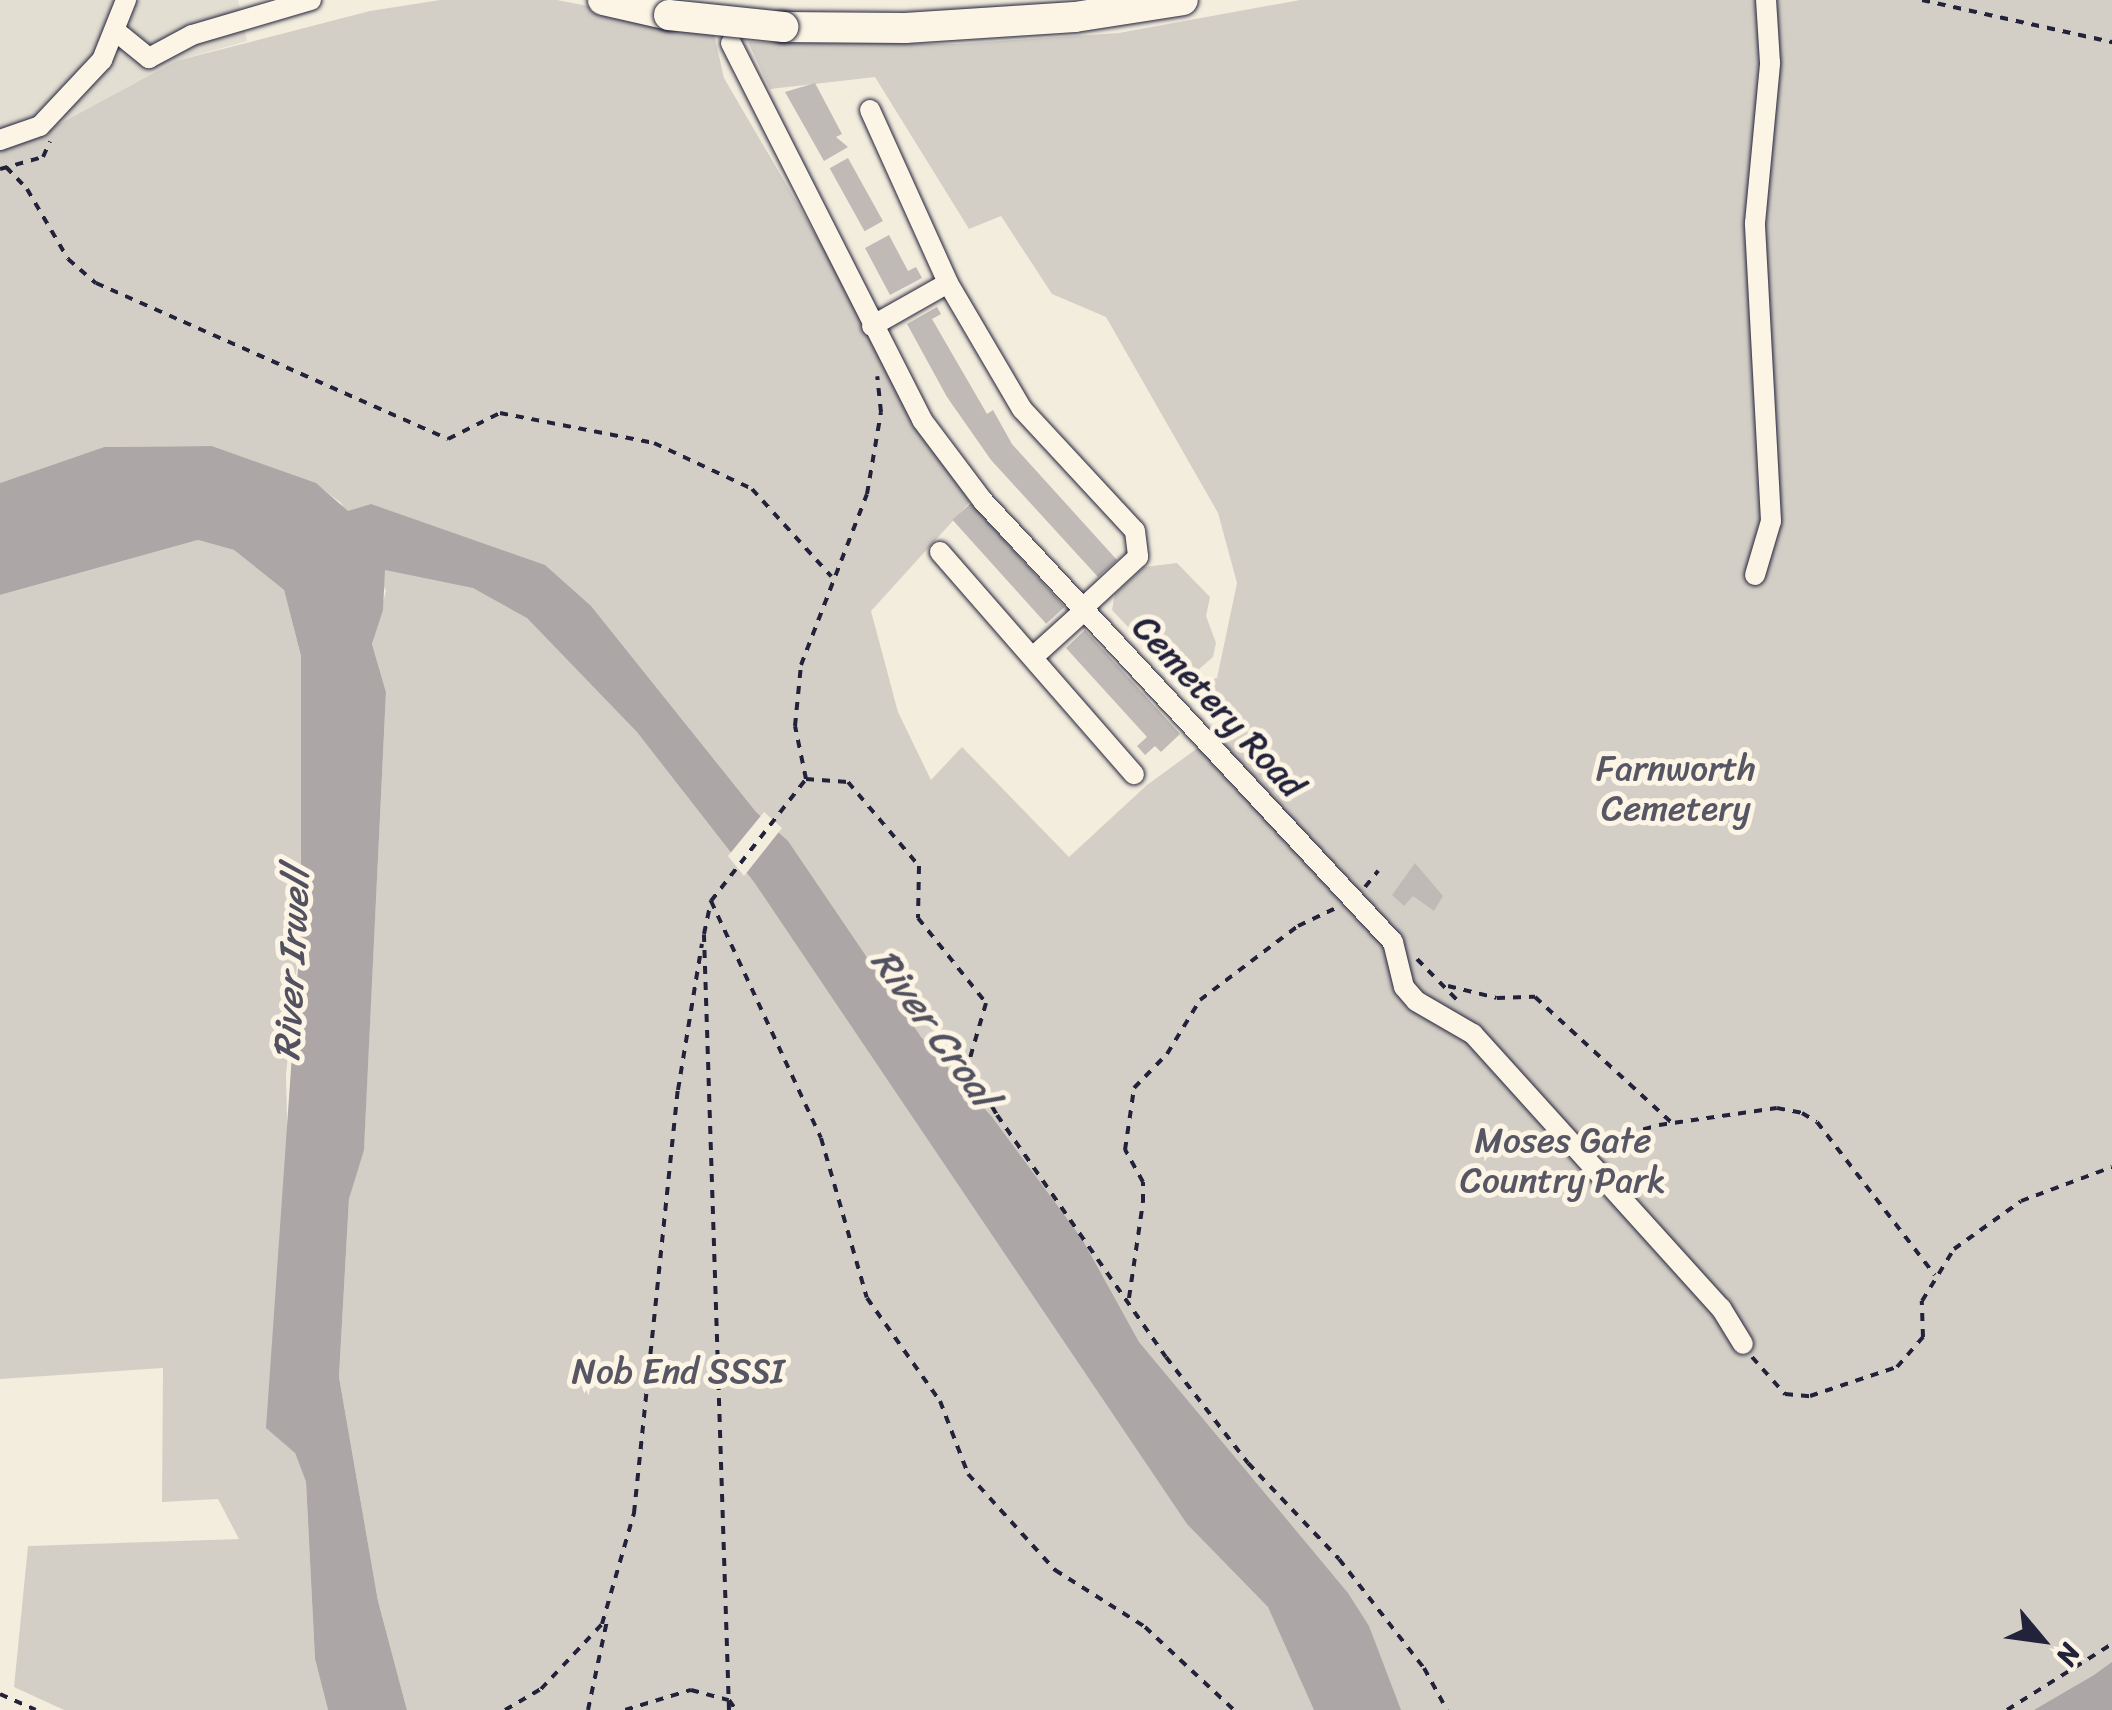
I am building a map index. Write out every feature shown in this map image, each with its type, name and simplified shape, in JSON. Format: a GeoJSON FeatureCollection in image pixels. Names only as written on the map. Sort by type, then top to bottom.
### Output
{"type":"FeatureCollection","features":[{"type":"Feature","properties":{"kind":"highway"},"geometry":{"type":"LineString","coordinates":[[603,0],[670,15],[783,27],[905,28],[1076,18],[1183,0]]}},
{"type":"Feature","properties":{"kind":"street"},"geometry":{"type":"LineString","coordinates":[[0,140],[40,126],[102,60],[118,33],[126,0]]}},
{"type":"Feature","properties":{"kind":"street"},"geometry":{"type":"LineString","coordinates":[[118,33],[149,58],[192,35],[311,0]]}},
{"type":"Feature","properties":{"kind":"street"},"geometry":{"type":"LineString","coordinates":[[1755,575],[1771,521],[1755,223],[1770,63],[1766,0]]}},
{"type":"Feature","properties":{"kind":"street","name":"Cemetery Road"},"geometry":{"type":"LineString","coordinates":[[732,43],[922,420],[983,501],[1393,942],[1404,987],[1416,1002],[1472,1034],[1721,1308],[1744,1344]]}},
{"type":"Feature","properties":{"kind":"street"},"geometry":{"type":"LineString","coordinates":[[870,110],[948,283],[1022,409],[1135,531],[1138,557],[1033,657]]}},
{"type":"Feature","properties":{"kind":"street"},"geometry":{"type":"LineString","coordinates":[[872,326],[948,283]]}},
{"type":"Feature","properties":{"kind":"street"},"geometry":{"type":"LineString","coordinates":[[940,552],[1134,774]]}},
{"type":"Feature","properties":{"kind":"path"},"geometry":{"type":"LineString","coordinates":[[1922,0],[2112,42]]}},
{"type":"Feature","properties":{"kind":"path"},"geometry":{"type":"LineString","coordinates":[[6,168],[27,189],[68,259],[96,283],[448,439],[500,413],[654,443],[752,489],[830,576]]}},
{"type":"Feature","properties":{"kind":"path"},"geometry":{"type":"LineString","coordinates":[[588,1710],[634,1513],[663,1286],[678,1090],[711,901],[806,779],[795,726],[801,666],[830,576],[867,494],[881,412],[876,372]]}},
{"type":"Feature","properties":{"kind":"path"},"geometry":{"type":"LineString","coordinates":[[806,779],[848,782],[919,866],[918,918],[986,1003],[968,1065],[1128,1300],[1248,1463],[1363,1590],[1447,1710]]}},
{"type":"Feature","properties":{"kind":"path"},"geometry":{"type":"LineString","coordinates":[[1128,1300],[1143,1202],[1142,1182],[1125,1150],[1134,1088],[1166,1054],[1200,1000],[1298,926],[1354,900]]}},
{"type":"Feature","properties":{"kind":"path"},"geometry":{"type":"LineString","coordinates":[[711,901],[821,1138],[867,1298],[940,1402],[968,1474],[1055,1570],[1145,1626],[1234,1710]]}},
{"type":"Feature","properties":{"kind":"path"},"geometry":{"type":"LineString","coordinates":[[704,934],[729,1700],[733,1710]]}},
{"type":"Feature","properties":{"kind":"path"},"geometry":{"type":"LineString","coordinates":[[1393,942],[1448,986],[1472,1034]]}},
{"type":"Feature","properties":{"kind":"path"},"geometry":{"type":"LineString","coordinates":[[1448,986],[1497,998],[1535,996],[1672,1123]]}},
{"type":"Feature","properties":{"kind":"path"},"geometry":{"type":"LineString","coordinates":[[1577,1147],[1672,1123],[1777,1108],[1802,1113],[1817,1122],[1935,1275]]}},
{"type":"Feature","properties":{"kind":"path"},"geometry":{"type":"LineString","coordinates":[[1744,1344],[1785,1394],[1810,1396],[1897,1367],[1924,1337],[1922,1301],[1954,1249],[2021,1200],[2112,1167]]}},
{"type":"Feature","properties":{"kind":"path"},"geometry":{"type":"LineString","coordinates":[[505,1710],[550,1680],[602,1624],[610,1606]]}},
{"type":"Feature","properties":{"kind":"path"},"geometry":{"type":"LineString","coordinates":[[2007,1710],[2112,1644]]}},
{"type":"Feature","properties":{"kind":"path"},"geometry":{"type":"LineString","coordinates":[[626,1710],[691,1690],[729,1700]]}},
{"type":"Feature","properties":{"kind":"path"},"geometry":{"type":"LineString","coordinates":[[0,1694],[36,1710]]}},
{"type":"Feature","properties":{"kind":"path"},"geometry":{"type":"LineString","coordinates":[[651,1710],[662,1699]]}},
{"type":"Feature","properties":{"kind":"shaded area"},"geometry":{"type":"Polygon","coordinates":[[[0,0],[238,0],[247,41],[176,61],[48,130],[0,146],[0,0]]]}},
{"type":"Feature","properties":{"kind":"shaded area"},"geometry":{"type":"Polygon","coordinates":[[[212,446],[316,483],[348,511],[371,504],[545,565],[591,606],[756,812],[788,841],[921,1037],[992,1117],[1082,1239],[1139,1342],[1348,1593],[1369,1626],[1401,1710],[1314,1710],[1268,1607],[1187,1524],[754,882],[637,732],[527,618],[473,588],[385,570],[383,610],[372,644],[386,692],[364,1150],[349,1199],[339,1377],[378,1601],[407,1710],[328,1710],[315,1659],[306,1482],[295,1453],[266,1428],[301,925],[301,656],[284,590],[234,550],[198,540],[0,595],[0,483],[104,447],[212,446]]]}},
{"type":"Feature","properties":{"kind":"shaded area"},"geometry":{"type":"Polygon","coordinates":[[[2112,1662],[2112,1710],[2034,1710],[2094,1675],[2112,1662]]]}},
{"type":"Feature","properties":{"kind":"green space","name":"Moses Gate Country Park"},"geometry":{"type":"Polygon","coordinates":[[[440,0],[557,0],[713,30],[724,78],[971,501],[871,611],[898,712],[931,780],[962,747],[1069,857],[1147,785],[1225,728],[1188,687],[1217,678],[1237,583],[1218,513],[1106,317],[1052,294],[1001,216],[969,229],[875,77],[770,89],[748,42],[957,44],[1119,33],[1300,0],[2112,0],[2112,1710],[407,1710],[378,1601],[339,1377],[349,1199],[364,1146],[386,692],[372,644],[386,591],[341,503],[316,484],[212,446],[104,447],[0,483],[0,146],[48,130],[176,61],[370,11],[440,0]]]}},
{"type":"Feature","properties":{"kind":"green space"},"geometry":{"type":"Polygon","coordinates":[[[198,540],[234,550],[284,590],[301,656],[301,925],[286,1075],[295,1453],[306,1482],[315,1659],[328,1710],[64,1710],[14,1687],[28,1546],[239,1539],[218,1499],[162,1502],[163,1368],[0,1379],[0,595],[198,540]]]}},
{"type":"Feature","properties":{"kind":"green space"},"geometry":{"type":"Polygon","coordinates":[[[1177,563],[1210,597],[1206,616],[1216,643],[1213,657],[1182,684],[1112,610],[1115,594],[1144,567],[1177,563]]]}},
{"type":"Feature","properties":{"kind":"pier"},"geometry":{"type":"Polygon","coordinates":[[[764,812],[782,828],[744,876],[728,856],[764,812]]]}},
{"type":"Feature","properties":{"kind":"building"},"geometry":{"type":"Polygon","coordinates":[[[815,83],[842,134],[836,137],[848,147],[824,161],[785,92],[815,83]]]}},
{"type":"Feature","properties":{"kind":"building"},"geometry":{"type":"Polygon","coordinates":[[[848,158],[883,221],[865,231],[830,168],[848,158]]]}},
{"type":"Feature","properties":{"kind":"building"},"geometry":{"type":"Polygon","coordinates":[[[889,235],[908,271],[916,267],[922,278],[890,295],[865,248],[889,235]]]}},
{"type":"Feature","properties":{"kind":"building"},"geometry":{"type":"Polygon","coordinates":[[[937,307],[941,314],[932,319],[987,414],[993,410],[1012,444],[1117,560],[1098,577],[991,460],[947,397],[907,324],[937,307]]]}},
{"type":"Feature","properties":{"kind":"building"},"geometry":{"type":"Polygon","coordinates":[[[971,503],[1065,607],[1046,624],[952,520],[971,503]]]}},
{"type":"Feature","properties":{"kind":"building"},"geometry":{"type":"Polygon","coordinates":[[[1085,630],[1180,734],[1161,752],[1155,746],[1145,755],[1137,746],[1147,737],[1066,648],[1085,630]]]}},
{"type":"Feature","properties":{"kind":"building"},"geometry":{"type":"Polygon","coordinates":[[[1415,863],[1443,896],[1434,911],[1413,896],[1404,906],[1392,895],[1415,863]]]}},
{"type":"Feature","properties":{"kind":"park label","name":"Farnworth Cemetery"},"geometry":{"type":"Point","coordinates":[1676,788]}},
{"type":"Feature","properties":{"kind":"park label","name":"Nob End SSSI"},"geometry":{"type":"Point","coordinates":[678,1371]}},
{"type":"Feature","properties":{"kind":"water label","name":"River Irwell"},"geometry":{"type":"Point","coordinates":[292,964]}},
{"type":"Feature","properties":{"kind":"water label","name":"River Croal"},"geometry":{"type":"Point","coordinates":[934,1028]}}]}
